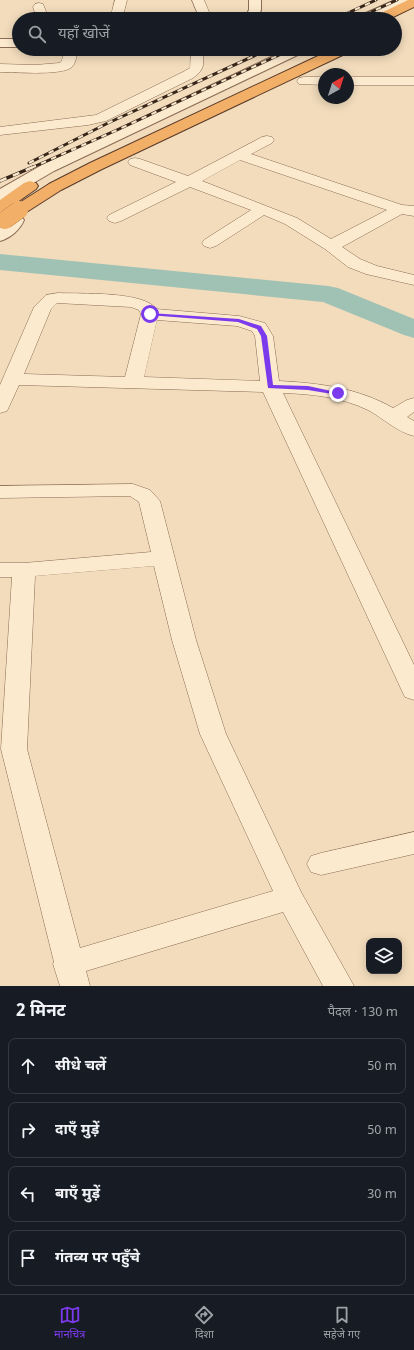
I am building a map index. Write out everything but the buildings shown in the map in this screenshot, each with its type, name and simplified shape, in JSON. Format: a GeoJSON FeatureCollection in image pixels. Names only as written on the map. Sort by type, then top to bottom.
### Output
{"type":"FeatureCollection","features":[{"type":"Feature","properties":{"kind":"highway"},"geometry":{"type":"LineString","coordinates":[[393,12],[414,2]]}},
{"type":"Feature","properties":{"kind":"highway"},"geometry":{"type":"LineString","coordinates":[[402,21],[414,15]]}},
{"type":"Feature","properties":{"kind":"highway"},"geometry":{"type":"LineString","coordinates":[[4,210],[28,188],[89,155],[299,56]]}},
{"type":"Feature","properties":{"kind":"highway"},"geometry":{"type":"LineString","coordinates":[[4,210],[329,56]]}},
{"type":"Feature","properties":{"kind":"street"},"geometry":{"type":"LineString","coordinates":[[118,12],[121,0]]}},
{"type":"Feature","properties":{"kind":"street"},"geometry":{"type":"LineString","coordinates":[[198,0],[203,12]]}},
{"type":"Feature","properties":{"kind":"street"},"geometry":{"type":"LineString","coordinates":[[255,0],[255,12]]}},
{"type":"Feature","properties":{"kind":"street"},"geometry":{"type":"LineString","coordinates":[[378,12],[404,0]]}},
{"type":"Feature","properties":{"kind":"street"},"geometry":{"type":"LineString","coordinates":[[0,43],[12,43]]}},
{"type":"Feature","properties":{"kind":"street"},"geometry":{"type":"LineString","coordinates":[[0,68],[64,67],[69,56]]}},
{"type":"Feature","properties":{"kind":"street"},"geometry":{"type":"LineString","coordinates":[[0,131],[88,121],[101,118],[188,75],[196,69],[197,56]]}},
{"type":"Feature","properties":{"kind":"street"},"geometry":{"type":"LineString","coordinates":[[0,236],[14,225],[16,220],[4,210],[48,168],[284,56]]}},
{"type":"Feature","properties":{"kind":"street"},"geometry":{"type":"LineString","coordinates":[[304,81],[318,81]]}},
{"type":"Feature","properties":{"kind":"street"},"geometry":{"type":"LineString","coordinates":[[354,81],[414,81]]}},
{"type":"Feature","properties":{"kind":"street"},"geometry":{"type":"LineString","coordinates":[[115,218],[190,182],[267,140]]}},
{"type":"Feature","properties":{"kind":"street"},"geometry":{"type":"LineString","coordinates":[[239,155],[407,210]]}},
{"type":"Feature","properties":{"kind":"street"},"geometry":{"type":"LineString","coordinates":[[135,162],[263,209],[296,224],[331,246],[354,264],[361,267],[414,280]]}},
{"type":"Feature","properties":{"kind":"street"},"geometry":{"type":"LineString","coordinates":[[210,243],[263,209]]}},
{"type":"Feature","properties":{"kind":"street"},"geometry":{"type":"LineString","coordinates":[[331,246],[407,210]]}},
{"type":"Feature","properties":{"kind":"street"},"geometry":{"type":"LineString","coordinates":[[0,407],[43,307],[52,299],[58,298],[134,302],[146,307],[150,314],[133,383]]}},
{"type":"Feature","properties":{"kind":"street"},"geometry":{"type":"LineString","coordinates":[[150,314],[239,321],[259,328],[264,336],[270,386],[414,691]]}},
{"type":"Feature","properties":{"kind":"street"},"geometry":{"type":"LineString","coordinates":[[13,379],[308,388],[338,393],[360,400],[414,430]]}},
{"type":"Feature","properties":{"kind":"street"},"geometry":{"type":"LineString","coordinates":[[393,417],[414,404]]}},
{"type":"Feature","properties":{"kind":"street"},"geometry":{"type":"LineString","coordinates":[[0,492],[133,490],[141,493],[149,501],[184,640],[212,734],[290,898],[339,986]]}},
{"type":"Feature","properties":{"kind":"street"},"geometry":{"type":"LineString","coordinates":[[163,558],[12,570],[7,752],[72,975],[290,898]]}},
{"type":"Feature","properties":{"kind":"street"},"geometry":{"type":"LineString","coordinates":[[321,864],[414,843]]}},
{"type":"Feature","properties":{"kind":"waterway"},"geometry":{"type":"LineString","coordinates":[[0,262],[328,294],[414,329]]}},
{"type":"Feature","properties":{"kind":"railway"},"geometry":{"type":"LineString","coordinates":[[350,12],[376,0]]}},
{"type":"Feature","properties":{"kind":"railway"},"geometry":{"type":"LineString","coordinates":[[371,12],[397,0]]}},
{"type":"Feature","properties":{"kind":"railway"},"geometry":{"type":"LineString","coordinates":[[29,163],[108,123],[254,56]]}},
{"type":"Feature","properties":{"kind":"railway"},"geometry":{"type":"LineString","coordinates":[[31,168],[277,56]]}},
{"type":"Feature","properties":{"kind":"railway"},"geometry":{"type":"LineString","coordinates":[[0,181],[33,167]]}},
{"type":"Feature","properties":{"kind":"route"},"geometry":{"type":"LineString","coordinates":[[150,314],[249,323],[259,328],[264,336],[270,386],[308,388],[338,393]]}}]}
